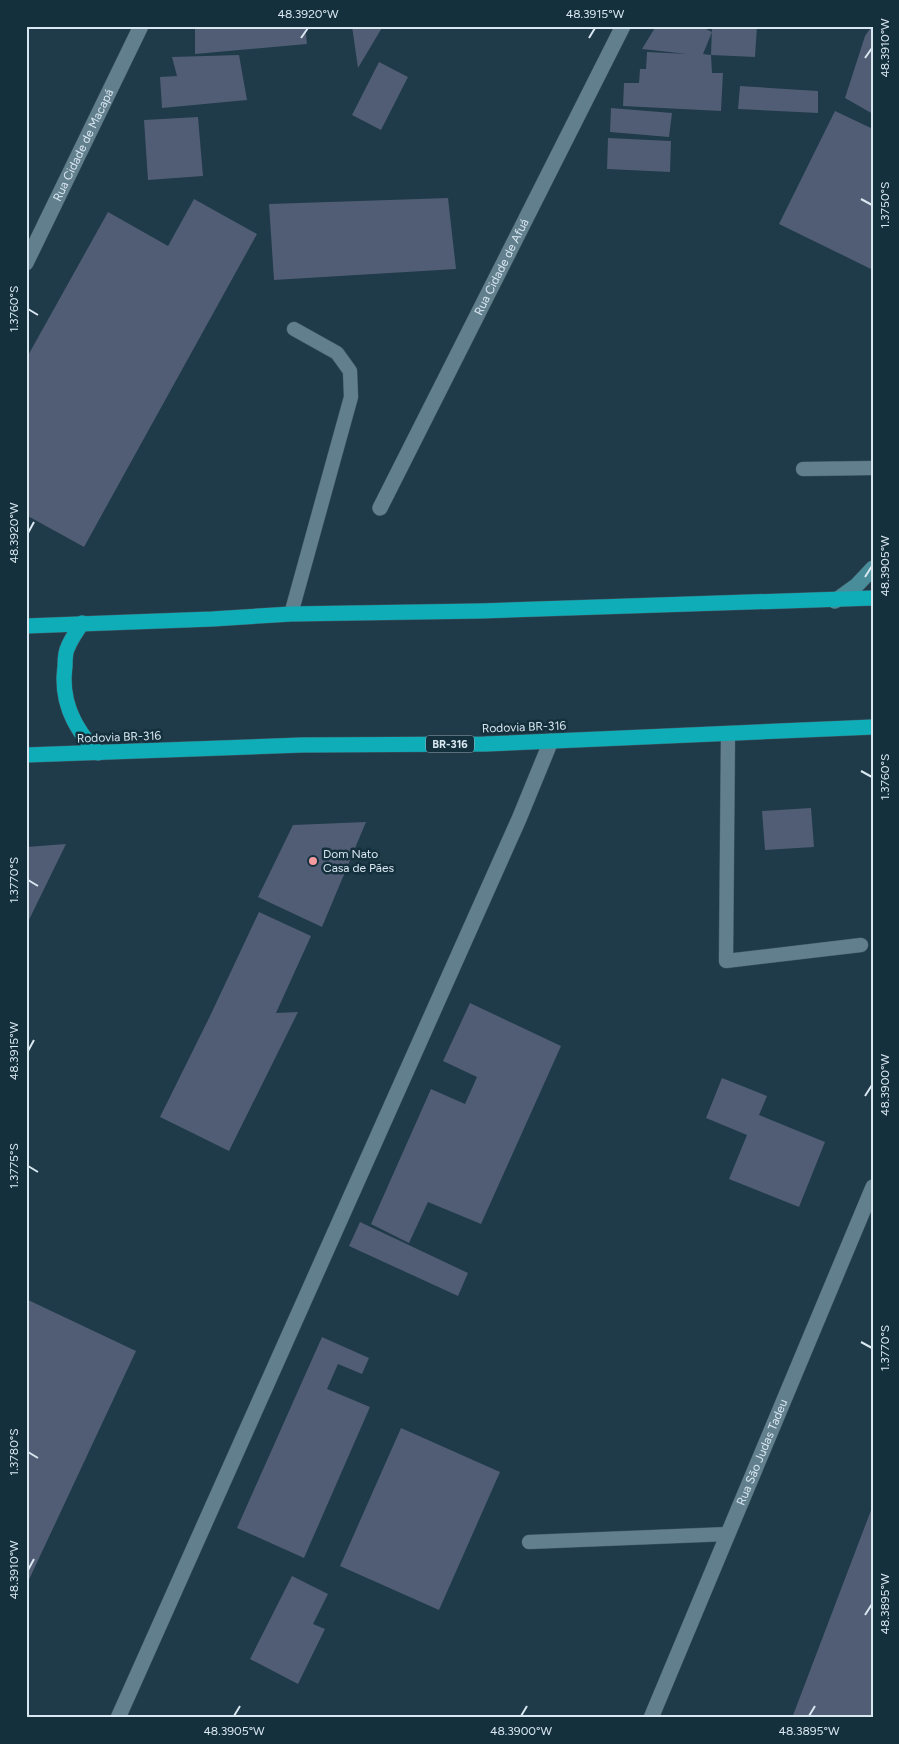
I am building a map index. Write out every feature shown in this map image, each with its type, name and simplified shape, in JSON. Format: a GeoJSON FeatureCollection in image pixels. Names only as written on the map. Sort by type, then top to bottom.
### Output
{"type":"FeatureCollection","features":[{"type":"Feature","properties":{"kind":"highway"},"geometry":{"type":"LineString","coordinates":[[26,626],[291,614],[480,611],[873,598]]}},
{"type":"Feature","properties":{"kind":"highway"},"geometry":{"type":"LineString","coordinates":[[82,624],[67,648],[63,680],[65,697],[69,712],[77,727],[86,741],[98,753]]}},
{"type":"Feature","properties":{"kind":"highway","name":"Rodovia BR-316"},"geometry":{"type":"LineString","coordinates":[[26,755],[302,745],[485,744],[873,727]]}},
{"type":"Feature","properties":{"kind":"main road"},"geometry":{"type":"LineString","coordinates":[[835,600],[857,585],[873,568]]}},
{"type":"Feature","properties":{"kind":"street","name":"Rua Cidade de Macapá"},"geometry":{"type":"LineString","coordinates":[[26,263],[141,26]]}},
{"type":"Feature","properties":{"kind":"street","name":"Rua Cidade de Afuá"},"geometry":{"type":"LineString","coordinates":[[380,508],[623,26]]}},
{"type":"Feature","properties":{"kind":"street"},"geometry":{"type":"LineString","coordinates":[[118,1718],[519,819],[551,741]]}},
{"type":"Feature","properties":{"kind":"street","name":"Rua São Judas Tadeu"},"geometry":{"type":"LineString","coordinates":[[651,1718],[873,1187]]}},
{"type":"Feature","properties":{"kind":"lane"},"geometry":{"type":"LineString","coordinates":[[291,614],[351,397],[350,371],[338,353],[294,329]]}},
{"type":"Feature","properties":{"kind":"lane"},"geometry":{"type":"LineString","coordinates":[[803,469],[873,468]]}},
{"type":"Feature","properties":{"kind":"lane"},"geometry":{"type":"LineString","coordinates":[[728,733],[726,961],[861,945]]}},
{"type":"Feature","properties":{"kind":"lane"},"geometry":{"type":"LineString","coordinates":[[528,1542],[728,1534]]}},
{"type":"Feature","properties":{"kind":"building"},"geometry":{"type":"Polygon","coordinates":[[[195,26],[305,26],[307,44],[195,54],[195,26]]]}},
{"type":"Feature","properties":{"kind":"building"},"geometry":{"type":"Polygon","coordinates":[[[352,26],[383,26],[358,68],[352,26]]]}},
{"type":"Feature","properties":{"kind":"building"},"geometry":{"type":"Polygon","coordinates":[[[656,26],[700,26],[712,32],[703,54],[711,55],[712,73],[723,73],[721,111],[623,106],[624,83],[639,83],[640,69],[646,69],[647,52],[687,54],[642,49],[656,26]]]}},
{"type":"Feature","properties":{"kind":"building"},"geometry":{"type":"Polygon","coordinates":[[[712,26],[757,26],[755,57],[711,55],[712,26]]]}},
{"type":"Feature","properties":{"kind":"building"},"geometry":{"type":"Polygon","coordinates":[[[872,26],[873,114],[845,98],[865,36],[872,26]]]}},
{"type":"Feature","properties":{"kind":"building"},"geometry":{"type":"Polygon","coordinates":[[[239,55],[247,100],[162,108],[160,77],[177,76],[172,57],[239,55]]]}},
{"type":"Feature","properties":{"kind":"building"},"geometry":{"type":"Polygon","coordinates":[[[379,62],[408,77],[381,130],[352,115],[379,62]]]}},
{"type":"Feature","properties":{"kind":"building"},"geometry":{"type":"Polygon","coordinates":[[[740,86],[818,91],[818,113],[738,109],[740,86]]]}},
{"type":"Feature","properties":{"kind":"building"},"geometry":{"type":"Polygon","coordinates":[[[611,108],[672,113],[669,137],[610,132],[611,108]]]}},
{"type":"Feature","properties":{"kind":"building"},"geometry":{"type":"Polygon","coordinates":[[[835,111],[873,129],[873,270],[779,224],[835,111]]]}},
{"type":"Feature","properties":{"kind":"building"},"geometry":{"type":"Polygon","coordinates":[[[198,117],[203,176],[148,180],[144,120],[198,117]]]}},
{"type":"Feature","properties":{"kind":"building"},"geometry":{"type":"Polygon","coordinates":[[[608,138],[671,141],[670,172],[607,169],[608,138]]]}},
{"type":"Feature","properties":{"kind":"building"},"geometry":{"type":"Polygon","coordinates":[[[448,198],[456,269],[274,280],[269,204],[448,198]]]}},
{"type":"Feature","properties":{"kind":"building"},"geometry":{"type":"Polygon","coordinates":[[[194,199],[257,234],[84,547],[26,515],[26,359],[108,212],[168,246],[194,199]]]}},
{"type":"Feature","properties":{"kind":"building"},"geometry":{"type":"Polygon","coordinates":[[[811,808],[814,847],[765,850],[762,811],[811,808]]]}},
{"type":"Feature","properties":{"kind":"building","name":"Dom Nato Casa de Pães"},"geometry":{"type":"Polygon","coordinates":[[[366,822],[322,927],[258,897],[293,825],[366,822]]]}},
{"type":"Feature","properties":{"kind":"building"},"geometry":{"type":"Polygon","coordinates":[[[66,844],[26,926],[26,847],[66,844]]]}},
{"type":"Feature","properties":{"kind":"building"},"geometry":{"type":"Polygon","coordinates":[[[259,912],[311,936],[276,1013],[298,1012],[229,1151],[160,1117],[259,912]]]}},
{"type":"Feature","properties":{"kind":"building"},"geometry":{"type":"Polygon","coordinates":[[[470,1003],[561,1046],[481,1224],[428,1202],[409,1243],[371,1224],[431,1089],[465,1104],[477,1077],[443,1061],[470,1003]]]}},
{"type":"Feature","properties":{"kind":"building"},"geometry":{"type":"Polygon","coordinates":[[[722,1078],[767,1096],[759,1115],[825,1142],[799,1207],[729,1179],[747,1135],[706,1118],[722,1078]]]}},
{"type":"Feature","properties":{"kind":"building"},"geometry":{"type":"Polygon","coordinates":[[[360,1222],[468,1273],[458,1296],[349,1246],[360,1222]]]}},
{"type":"Feature","properties":{"kind":"building"},"geometry":{"type":"Polygon","coordinates":[[[26,1299],[136,1351],[26,1586],[26,1299]]]}},
{"type":"Feature","properties":{"kind":"building"},"geometry":{"type":"Polygon","coordinates":[[[322,1337],[369,1358],[362,1374],[338,1364],[327,1389],[370,1407],[304,1558],[237,1528],[322,1337]]]}},
{"type":"Feature","properties":{"kind":"building"},"geometry":{"type":"Polygon","coordinates":[[[401,1428],[500,1472],[439,1610],[340,1566],[401,1428]]]}},
{"type":"Feature","properties":{"kind":"building"},"geometry":{"type":"Polygon","coordinates":[[[873,1505],[873,1718],[792,1718],[873,1505]]]}},
{"type":"Feature","properties":{"kind":"building"},"geometry":{"type":"Polygon","coordinates":[[[292,1576],[328,1594],[313,1624],[325,1629],[298,1684],[250,1659],[292,1576]]]}},
{"type":"Feature","properties":{"kind":"place","name":"Dom Nato Casa de Pães"},"geometry":{"type":"Point","coordinates":[313,861]}}]}
